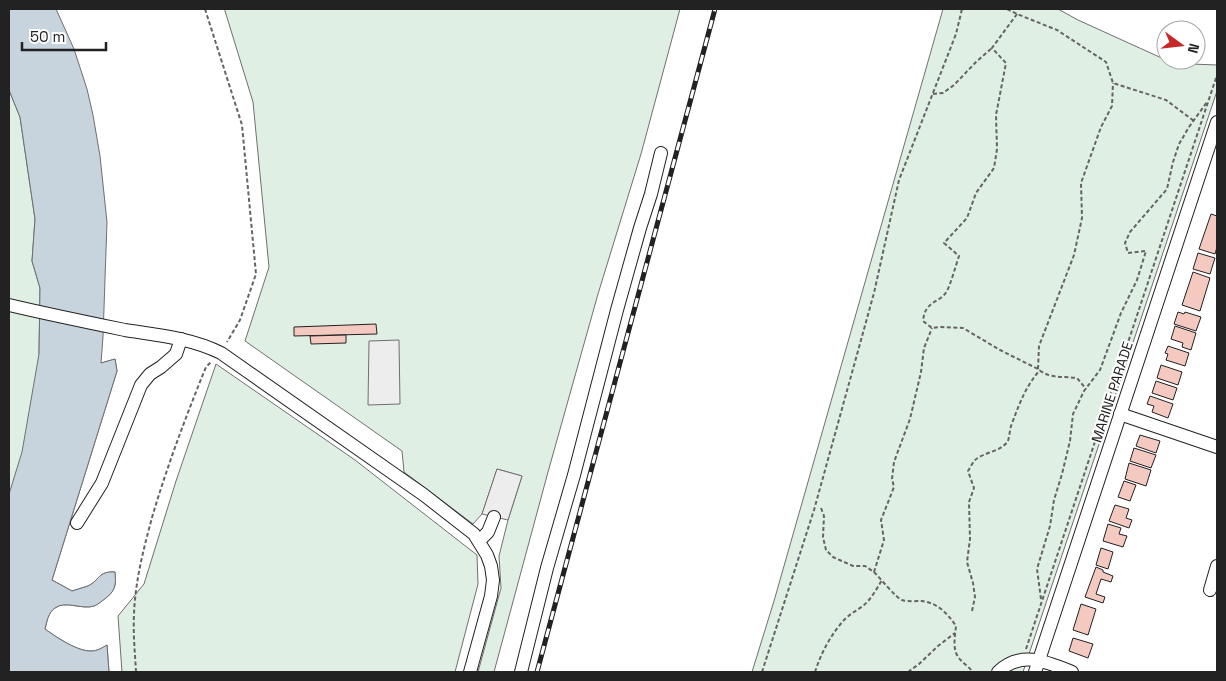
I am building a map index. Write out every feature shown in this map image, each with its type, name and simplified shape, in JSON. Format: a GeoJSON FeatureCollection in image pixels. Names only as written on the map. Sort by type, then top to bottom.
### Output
{"type":"FeatureCollection","features":[{"type":"Feature","properties":{"kind":"street","name":"MARINE PARADE"},"geometry":{"type":"LineString","coordinates":[[1037,666],[1120,414],[1212,151],[1217,122]]}},
{"type":"Feature","properties":{"kind":"street"},"geometry":{"type":"LineString","coordinates":[[521,672],[547,568],[661,154]]}},
{"type":"Feature","properties":{"kind":"street"},"geometry":{"type":"LineString","coordinates":[[13,306],[124,330],[181,339],[221,353],[424,495],[474,534],[487,555],[493,580],[491,596],[470,672]]}},
{"type":"Feature","properties":{"kind":"street"},"geometry":{"type":"LineString","coordinates":[[78,523],[102,483],[141,385],[150,374],[176,354],[181,339]]}},
{"type":"Feature","properties":{"kind":"street"},"geometry":{"type":"LineString","coordinates":[[1120,414],[1217,447]]}},
{"type":"Feature","properties":{"kind":"street"},"geometry":{"type":"LineString","coordinates":[[479,541],[488,532],[494,517]]}},
{"type":"Feature","properties":{"kind":"street"},"geometry":{"type":"LineString","coordinates":[[1210,590],[1217,566]]}},
{"type":"Feature","properties":{"kind":"street"},"geometry":{"type":"LineString","coordinates":[[998,672],[1010,664],[1029,659],[1037,666],[1072,672]]}},
{"type":"Feature","properties":{"kind":"path"},"geometry":{"type":"LineString","coordinates":[[136,672],[134,616],[138,576],[145,542],[166,471],[206,367],[221,353],[240,320],[256,274],[242,125],[205,9]]}},
{"type":"Feature","properties":{"kind":"path"},"geometry":{"type":"LineString","coordinates":[[762,672],[814,510],[874,293],[899,180],[956,34],[962,9]]}},
{"type":"Feature","properties":{"kind":"path"},"geometry":{"type":"LineString","coordinates":[[972,611],[975,597],[967,562],[970,539],[970,502],[974,488],[968,471],[974,461],[1002,447],[1008,440],[1020,403],[1030,381],[1039,370],[1039,346],[1074,255],[1082,218],[1081,183],[1101,127],[1112,106],[1114,83],[1106,62],[1057,30],[1007,9]]}},
{"type":"Feature","properties":{"kind":"path"},"geometry":{"type":"LineString","coordinates":[[933,94],[943,92],[954,85],[992,48],[1016,14]]}},
{"type":"Feature","properties":{"kind":"path"},"geometry":{"type":"LineString","coordinates":[[992,48],[1006,63],[996,115],[997,149],[994,168],[976,192],[967,218],[944,243],[959,256],[947,292],[929,305],[923,322],[932,328],[963,328],[1043,373],[1052,376],[1077,378],[1086,388]]}},
{"type":"Feature","properties":{"kind":"path"},"geometry":{"type":"LineString","coordinates":[[1022,661],[1217,75]]}},
{"type":"Feature","properties":{"kind":"path"},"geometry":{"type":"LineString","coordinates":[[1114,83],[1166,100],[1194,121]]}},
{"type":"Feature","properties":{"kind":"path"},"geometry":{"type":"LineString","coordinates":[[1042,601],[1037,570],[1050,526],[1054,500],[1068,450],[1073,414],[1086,388],[1100,370],[1121,313],[1137,280],[1146,251],[1128,252],[1125,243],[1130,232],[1167,189],[1179,144],[1208,100]]}},
{"type":"Feature","properties":{"kind":"path"},"geometry":{"type":"LineString","coordinates":[[874,572],[884,540],[881,520],[894,487],[892,479],[894,462],[910,419],[921,372],[924,348],[932,328]]}},
{"type":"Feature","properties":{"kind":"path"},"geometry":{"type":"LineString","coordinates":[[820,508],[824,516],[823,537],[826,550],[833,557],[853,566],[865,566],[874,572],[902,600],[928,602],[939,607],[950,617],[956,626],[954,641],[957,656],[973,672]]}},
{"type":"Feature","properties":{"kind":"path"},"geometry":{"type":"LineString","coordinates":[[814,672],[820,656],[844,620],[864,605],[874,594],[882,580]]}},
{"type":"Feature","properties":{"kind":"path"},"geometry":{"type":"LineString","coordinates":[[908,672],[955,633]]}},
{"type":"Feature","properties":{"kind":"green space"},"geometry":{"type":"Polygon","coordinates":[[[225,9],[680,9],[641,154],[598,294],[548,472],[494,672],[478,672],[501,588],[499,556],[522,476],[497,469],[482,514],[473,524],[404,472],[402,451],[245,341],[269,267],[253,102],[225,9]]]}},
{"type":"Feature","properties":{"kind":"green space"},"geometry":{"type":"Polygon","coordinates":[[[943,9],[1058,9],[1156,55],[1156,70],[1206,70],[1206,65],[1217,65],[1217,91],[1023,672],[752,672],[943,9]]]}},
{"type":"Feature","properties":{"kind":"green space"},"geometry":{"type":"Polygon","coordinates":[[[9,90],[20,117],[35,219],[32,261],[40,288],[39,354],[101,363],[115,359],[117,371],[52,580],[72,591],[92,584],[102,574],[115,572],[115,586],[110,594],[94,606],[64,605],[55,608],[49,615],[45,629],[67,643],[86,651],[94,651],[107,645],[109,672],[9,672],[9,90]]]}},
{"type":"Feature","properties":{"kind":"green space"},"geometry":{"type":"Polygon","coordinates":[[[216,364],[355,460],[477,555],[478,584],[455,672],[122,672],[118,616],[144,584],[176,481],[216,364]]]}},
{"type":"Feature","properties":{"kind":"shaded area"},"geometry":{"type":"Polygon","coordinates":[[[9,9],[56,9],[74,49],[87,89],[100,156],[107,222],[101,363],[115,359],[117,371],[52,580],[72,591],[92,584],[102,574],[115,572],[115,583],[114,589],[110,594],[94,606],[64,605],[55,608],[49,615],[45,629],[67,643],[86,651],[94,651],[107,645],[109,672],[9,672],[9,494],[22,452],[39,354],[40,288],[32,261],[35,219],[20,117],[9,90],[9,9]]]}},
{"type":"Feature","properties":{"kind":"shaded area"},"geometry":{"type":"Polygon","coordinates":[[[399,340],[400,404],[368,405],[369,341],[399,340]]]}},
{"type":"Feature","properties":{"kind":"shaded area"},"geometry":{"type":"Polygon","coordinates":[[[497,469],[522,476],[508,520],[482,514],[497,469]]]}},
{"type":"Feature","properties":{"kind":"building"},"geometry":{"type":"Polygon","coordinates":[[[1211,214],[1217,216],[1217,247],[1215,254],[1199,249],[1211,214]]]}},
{"type":"Feature","properties":{"kind":"building"},"geometry":{"type":"Polygon","coordinates":[[[1198,253],[1215,258],[1210,274],[1193,269],[1198,253]]]}},
{"type":"Feature","properties":{"kind":"building"},"geometry":{"type":"Polygon","coordinates":[[[1193,272],[1210,278],[1200,311],[1182,305],[1193,272]]]}},
{"type":"Feature","properties":{"kind":"building"},"geometry":{"type":"Polygon","coordinates":[[[1178,312],[1201,317],[1196,331],[1174,324],[1178,312]]]}},
{"type":"Feature","properties":{"kind":"building"},"geometry":{"type":"Polygon","coordinates":[[[376,324],[377,334],[294,336],[294,327],[376,324]]]}},
{"type":"Feature","properties":{"kind":"building"},"geometry":{"type":"Polygon","coordinates":[[[1175,326],[1196,333],[1191,350],[1182,347],[1183,343],[1171,339],[1175,326]]]}},
{"type":"Feature","properties":{"kind":"building"},"geometry":{"type":"Polygon","coordinates":[[[346,335],[346,343],[311,344],[310,336],[346,335]]]}},
{"type":"Feature","properties":{"kind":"building"},"geometry":{"type":"Polygon","coordinates":[[[1168,346],[1189,353],[1185,366],[1166,360],[1168,354],[1165,353],[1168,346]]]}},
{"type":"Feature","properties":{"kind":"building"},"geometry":{"type":"Polygon","coordinates":[[[1161,365],[1182,372],[1178,385],[1157,378],[1161,365]]]}},
{"type":"Feature","properties":{"kind":"building"},"geometry":{"type":"Polygon","coordinates":[[[1156,381],[1177,388],[1173,400],[1152,393],[1156,381]]]}},
{"type":"Feature","properties":{"kind":"building"},"geometry":{"type":"Polygon","coordinates":[[[1150,396],[1173,404],[1168,418],[1152,412],[1154,406],[1147,404],[1150,396]]]}},
{"type":"Feature","properties":{"kind":"building"},"geometry":{"type":"Polygon","coordinates":[[[1140,435],[1160,441],[1156,453],[1136,446],[1140,435]]]}},
{"type":"Feature","properties":{"kind":"building"},"geometry":{"type":"Polygon","coordinates":[[[1134,448],[1156,455],[1151,468],[1130,461],[1134,448]]]}},
{"type":"Feature","properties":{"kind":"building"},"geometry":{"type":"Polygon","coordinates":[[[1129,463],[1151,470],[1146,486],[1125,479],[1129,463]]]}},
{"type":"Feature","properties":{"kind":"building"},"geometry":{"type":"Polygon","coordinates":[[[1124,481],[1136,485],[1130,501],[1118,497],[1124,481]]]}},
{"type":"Feature","properties":{"kind":"building"},"geometry":{"type":"Polygon","coordinates":[[[1115,505],[1129,509],[1126,518],[1132,520],[1129,528],[1109,521],[1115,505]]]}},
{"type":"Feature","properties":{"kind":"building"},"geometry":{"type":"Polygon","coordinates":[[[1108,524],[1121,528],[1119,534],[1127,536],[1123,547],[1103,541],[1108,524]]]}},
{"type":"Feature","properties":{"kind":"building"},"geometry":{"type":"Polygon","coordinates":[[[1101,548],[1113,552],[1108,569],[1096,565],[1101,548]]]}},
{"type":"Feature","properties":{"kind":"building"},"geometry":{"type":"Polygon","coordinates":[[[1096,567],[1113,576],[1111,582],[1101,579],[1096,594],[1105,597],[1103,603],[1085,597],[1096,567]]]}},
{"type":"Feature","properties":{"kind":"building"},"geometry":{"type":"Polygon","coordinates":[[[1081,604],[1096,609],[1088,635],[1073,630],[1081,604]]]}},
{"type":"Feature","properties":{"kind":"building"},"geometry":{"type":"Polygon","coordinates":[[[1073,638],[1093,644],[1088,658],[1069,651],[1073,638]]]}},
{"type":"Feature","properties":{"kind":"railway"},"geometry":{"type":"LineString","coordinates":[[537,672],[715,9]]}}]}
